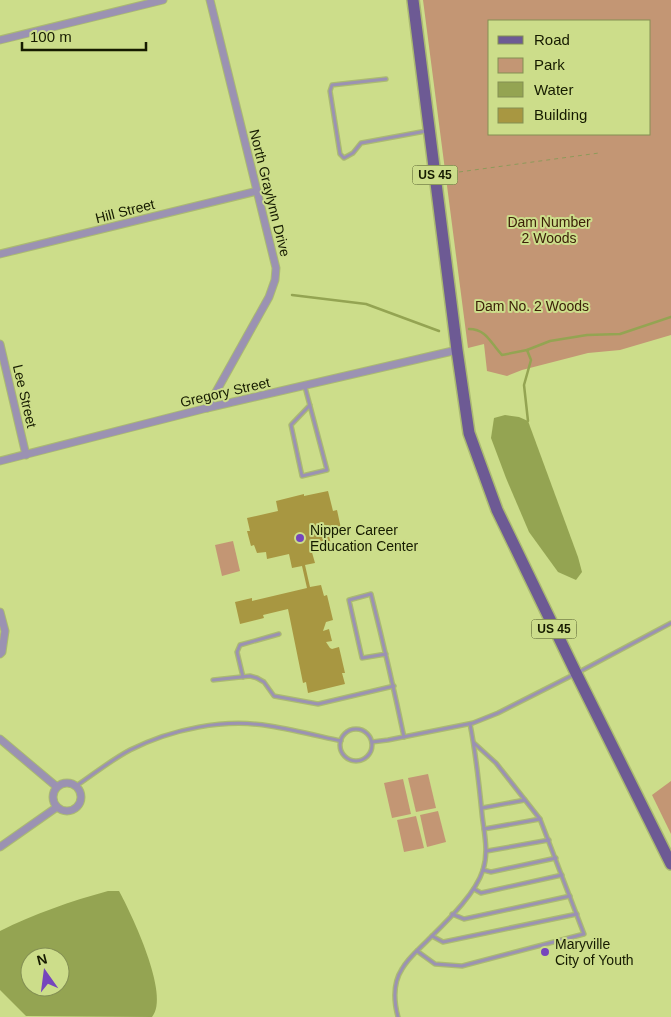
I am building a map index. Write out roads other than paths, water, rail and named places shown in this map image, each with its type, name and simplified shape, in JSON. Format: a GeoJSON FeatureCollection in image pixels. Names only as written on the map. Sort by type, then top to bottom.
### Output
{"type":"FeatureCollection","features":[{"type":"Feature","properties":{"kind":"main road","name":"US 45"},"geometry":{"type":"LineString","coordinates":[[413,0],[469,433],[497,510],[671,864]]}},
{"type":"Feature","properties":{"kind":"street"},"geometry":{"type":"LineString","coordinates":[[0,40],[163,0]]}},
{"type":"Feature","properties":{"kind":"street","name":"North Graylynn Drive"},"geometry":{"type":"LineString","coordinates":[[207,408],[269,297],[276,280],[276,268],[210,0]]}},
{"type":"Feature","properties":{"kind":"street","name":"Hill Street"},"geometry":{"type":"LineString","coordinates":[[0,254],[257,192]]}},
{"type":"Feature","properties":{"kind":"street","name":"Lee Street"},"geometry":{"type":"LineString","coordinates":[[0,344],[26,455]]}},
{"type":"Feature","properties":{"kind":"street","name":"Gregory Street"},"geometry":{"type":"LineString","coordinates":[[0,462],[207,408],[305,387],[457,350]]}},
{"type":"Feature","properties":{"kind":"street"},"geometry":{"type":"LineString","coordinates":[[0,612],[4,631],[2,652],[0,654]]}},
{"type":"Feature","properties":{"kind":"street"},"geometry":{"type":"LineString","coordinates":[[0,739],[57,787]]}},
{"type":"Feature","properties":{"kind":"street"},"geometry":{"type":"LineString","coordinates":[[64,783],[76,786],[82,797],[79,805],[68,812],[60,810],[53,797],[57,787],[64,783]]}},
{"type":"Feature","properties":{"kind":"street"},"geometry":{"type":"LineString","coordinates":[[0,847],[57,807]]}},
{"type":"Feature","properties":{"kind":"lane"},"geometry":{"type":"LineString","coordinates":[[386,79],[332,85],[330,91],[340,154],[344,158],[353,153],[360,143],[429,130]]}},
{"type":"Feature","properties":{"kind":"lane"},"geometry":{"type":"LineString","coordinates":[[435,175],[454,173]]}},
{"type":"Feature","properties":{"kind":"lane"},"geometry":{"type":"LineString","coordinates":[[305,387],[310,405],[327,470],[302,476],[291,426],[310,405]]}},
{"type":"Feature","properties":{"kind":"lane"},"geometry":{"type":"LineString","coordinates":[[386,654],[362,658],[349,600],[372,594],[394,686],[404,737]]}},
{"type":"Feature","properties":{"kind":"lane"},"geometry":{"type":"LineString","coordinates":[[372,742],[470,724],[498,713],[671,623]]}},
{"type":"Feature","properties":{"kind":"lane"},"geometry":{"type":"LineString","coordinates":[[243,677],[237,652],[240,645],[279,634]]}},
{"type":"Feature","properties":{"kind":"lane"},"geometry":{"type":"LineString","coordinates":[[213,680],[250,676],[264,682],[274,696],[311,704],[394,686]]}},
{"type":"Feature","properties":{"kind":"lane"},"geometry":{"type":"LineString","coordinates":[[76,786],[129,751],[159,737],[198,727],[224,724],[269,726],[341,741]]}},
{"type":"Feature","properties":{"kind":"lane"},"geometry":{"type":"LineString","coordinates":[[398,1017],[395,1007],[396,986],[401,970],[474,889],[483,870],[487,851],[478,763],[470,724]]}},
{"type":"Feature","properties":{"kind":"lane"},"geometry":{"type":"LineString","coordinates":[[357,730],[366,733],[372,742],[372,747],[368,756],[363,760],[353,761],[344,756],[340,746],[341,741],[347,732],[357,730]]}},
{"type":"Feature","properties":{"kind":"lane"},"geometry":{"type":"LineString","coordinates":[[417,951],[435,964],[462,966],[584,934],[540,819],[496,762],[474,743]]}},
{"type":"Feature","properties":{"kind":"lane"},"geometry":{"type":"LineString","coordinates":[[482,808],[526,800]]}},
{"type":"Feature","properties":{"kind":"lane"},"geometry":{"type":"LineString","coordinates":[[484,828],[540,819]]}},
{"type":"Feature","properties":{"kind":"lane"},"geometry":{"type":"LineString","coordinates":[[487,851],[549,840]]}},
{"type":"Feature","properties":{"kind":"lane"},"geometry":{"type":"LineString","coordinates":[[483,870],[491,872],[556,858]]}},
{"type":"Feature","properties":{"kind":"lane"},"geometry":{"type":"LineString","coordinates":[[474,889],[481,893],[562,875]]}},
{"type":"Feature","properties":{"kind":"lane"},"geometry":{"type":"LineString","coordinates":[[452,914],[464,919],[570,896]]}},
{"type":"Feature","properties":{"kind":"lane"},"geometry":{"type":"LineString","coordinates":[[432,936],[443,942],[577,914]]}},
{"type":"Feature","properties":{"kind":"water"},"geometry":{"type":"Polygon","coordinates":[[[505,415],[519,417],[528,421],[578,557],[582,572],[576,580],[558,572],[529,532],[491,438],[494,418],[505,415]]]}},
{"type":"Feature","properties":{"kind":"water"},"geometry":{"type":"Polygon","coordinates":[[[108,891],[119,891],[140,935],[153,974],[157,992],[157,1006],[152,1017],[26,1016],[0,990],[0,931],[67,904],[108,891]]]}},
{"type":"Feature","properties":{"kind":"waterway"},"geometry":{"type":"LineString","coordinates":[[292,295],[366,304],[439,331]]}},
{"type":"Feature","properties":{"kind":"waterway"},"geometry":{"type":"LineString","coordinates":[[469,329],[484,334],[502,355],[527,350],[550,341],[587,335],[620,334],[671,317]]}},
{"type":"Feature","properties":{"kind":"waterway"},"geometry":{"type":"LineString","coordinates":[[527,350],[531,360],[524,385],[528,421]]}},
{"type":"Feature","properties":{"kind":"place","name":"Nipper Career Education Center"},"geometry":{"type":"Point","coordinates":[300,538]}},
{"type":"Feature","properties":{"kind":"place","name":"Maryville City of Youth"},"geometry":{"type":"Point","coordinates":[545,952]}},
{"type":"Feature","properties":{"kind":"park label","name":"Dam Number 2 Woods"},"geometry":{"type":"Point","coordinates":[549,230]}},
{"type":"Feature","properties":{"kind":"park label","name":"Dam No. 2 Woods"},"geometry":{"type":"Point","coordinates":[532,306]}}]}
